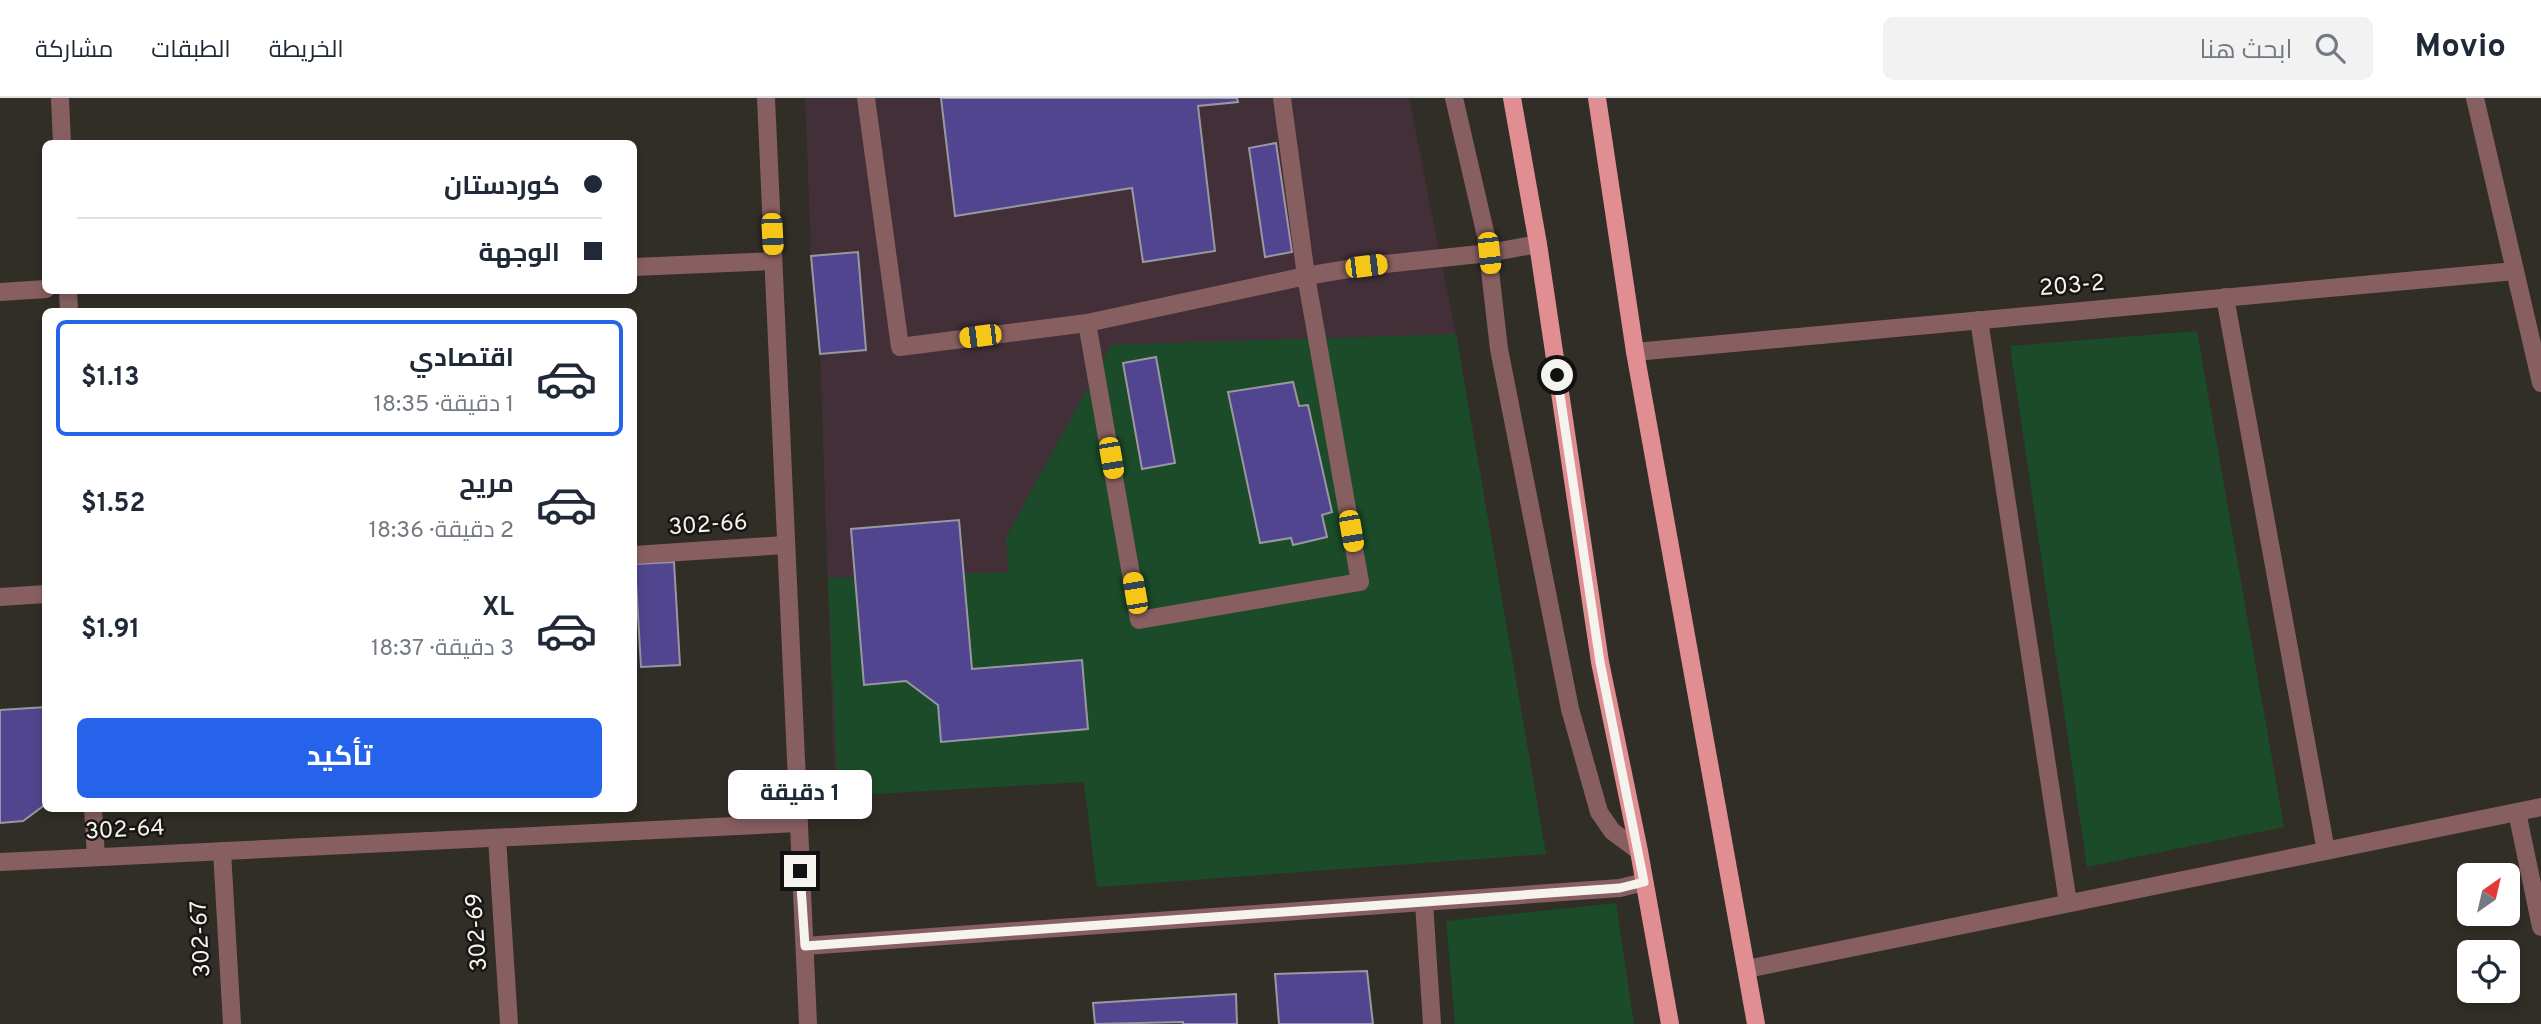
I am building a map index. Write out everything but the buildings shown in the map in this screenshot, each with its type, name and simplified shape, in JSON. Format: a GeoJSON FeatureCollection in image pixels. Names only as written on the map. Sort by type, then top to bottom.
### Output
{"type":"FeatureCollection","features":[{"type":"Feature","properties":{"kind":"main road"},"geometry":{"type":"LineString","coordinates":[[1513,98],[1538,244],[1600,662],[1639,851],[1670,1024]]}},
{"type":"Feature","properties":{"kind":"main road"},"geometry":{"type":"LineString","coordinates":[[1597,98],[1635,352],[1756,1024]]}},
{"type":"Feature","properties":{"kind":"street"},"geometry":{"type":"LineString","coordinates":[[60,98],[62,140]]}},
{"type":"Feature","properties":{"kind":"street"},"geometry":{"type":"LineString","coordinates":[[766,98],[808,1024]]}},
{"type":"Feature","properties":{"kind":"street"},"geometry":{"type":"LineString","coordinates":[[866,98],[900,347],[1087,323],[1306,276],[1366,266],[1489,253],[1538,244]]}},
{"type":"Feature","properties":{"kind":"street"},"geometry":{"type":"LineString","coordinates":[[1087,323],[1139,620],[1360,582],[1306,276],[1282,98]]}},
{"type":"Feature","properties":{"kind":"street"},"geometry":{"type":"LineString","coordinates":[[1454,98],[1489,253],[1499,349],[1570,709],[1598,811],[1612,831],[1639,851]]}},
{"type":"Feature","properties":{"kind":"street"},"geometry":{"type":"LineString","coordinates":[[2475,98],[2541,383]]}},
{"type":"Feature","properties":{"kind":"street"},"geometry":{"type":"LineString","coordinates":[[637,267],[773,261]]}},
{"type":"Feature","properties":{"kind":"street","name":"203-2"},"geometry":{"type":"LineString","coordinates":[[1635,352],[2515,271]]}},
{"type":"Feature","properties":{"kind":"street"},"geometry":{"type":"LineString","coordinates":[[0,292],[42,289]]}},
{"type":"Feature","properties":{"kind":"street"},"geometry":{"type":"LineString","coordinates":[[2225,297],[2326,850]]}},
{"type":"Feature","properties":{"kind":"street"},"geometry":{"type":"LineString","coordinates":[[1979,320],[2068,903]]}},
{"type":"Feature","properties":{"kind":"street","name":"302-66"},"geometry":{"type":"LineString","coordinates":[[637,555],[785,545]]}},
{"type":"Feature","properties":{"kind":"street"},"geometry":{"type":"LineString","coordinates":[[0,597],[42,594]]}},
{"type":"Feature","properties":{"kind":"street"},"geometry":{"type":"LineString","coordinates":[[1747,969],[2541,807]]}},
{"type":"Feature","properties":{"kind":"street"},"geometry":{"type":"LineString","coordinates":[[93,812],[96,857]]}},
{"type":"Feature","properties":{"kind":"street"},"geometry":{"type":"LineString","coordinates":[[2517,812],[2541,927]]}},
{"type":"Feature","properties":{"kind":"street","name":"302-64"},"geometry":{"type":"LineString","coordinates":[[0,862],[797,823]]}},
{"type":"Feature","properties":{"kind":"street","name":"302-69"},"geometry":{"type":"LineString","coordinates":[[497,838],[509,1024]]}},
{"type":"Feature","properties":{"kind":"street","name":"302-67"},"geometry":{"type":"LineString","coordinates":[[222,851],[232,1024]]}},
{"type":"Feature","properties":{"kind":"street"},"geometry":{"type":"LineString","coordinates":[[805,946],[1424,903],[1620,888],[1644,882]]}},
{"type":"Feature","properties":{"kind":"street"},"geometry":{"type":"LineString","coordinates":[[1424,903],[1432,1024]]}},
{"type":"Feature","properties":{"kind":"shaded area"},"geometry":{"type":"Polygon","coordinates":[[[805,98],[1409,98],[1456,334],[1546,854],[1097,887],[1084,782],[835,796],[820,354],[811,256],[805,98]]]}},
{"type":"Feature","properties":{"kind":"green space"},"geometry":{"type":"Polygon","coordinates":[[[2197,331],[2284,827],[2087,867],[2010,346],[2197,331]]]}},
{"type":"Feature","properties":{"kind":"green space"},"geometry":{"type":"Polygon","coordinates":[[[1456,334],[1546,854],[1097,887],[1084,782],[838,796],[828,578],[1008,572],[1006,537],[1111,345],[1456,334]]]}},
{"type":"Feature","properties":{"kind":"green space"},"geometry":{"type":"Polygon","coordinates":[[[1616,903],[1634,1024],[1455,1024],[1446,921],[1616,903]]]}},
{"type":"Feature","properties":{"kind":"route"},"geometry":{"type":"LineString","coordinates":[[800,871],[805,946],[1424,903],[1620,888],[1644,882],[1600,662],[1557,375]]}}]}
